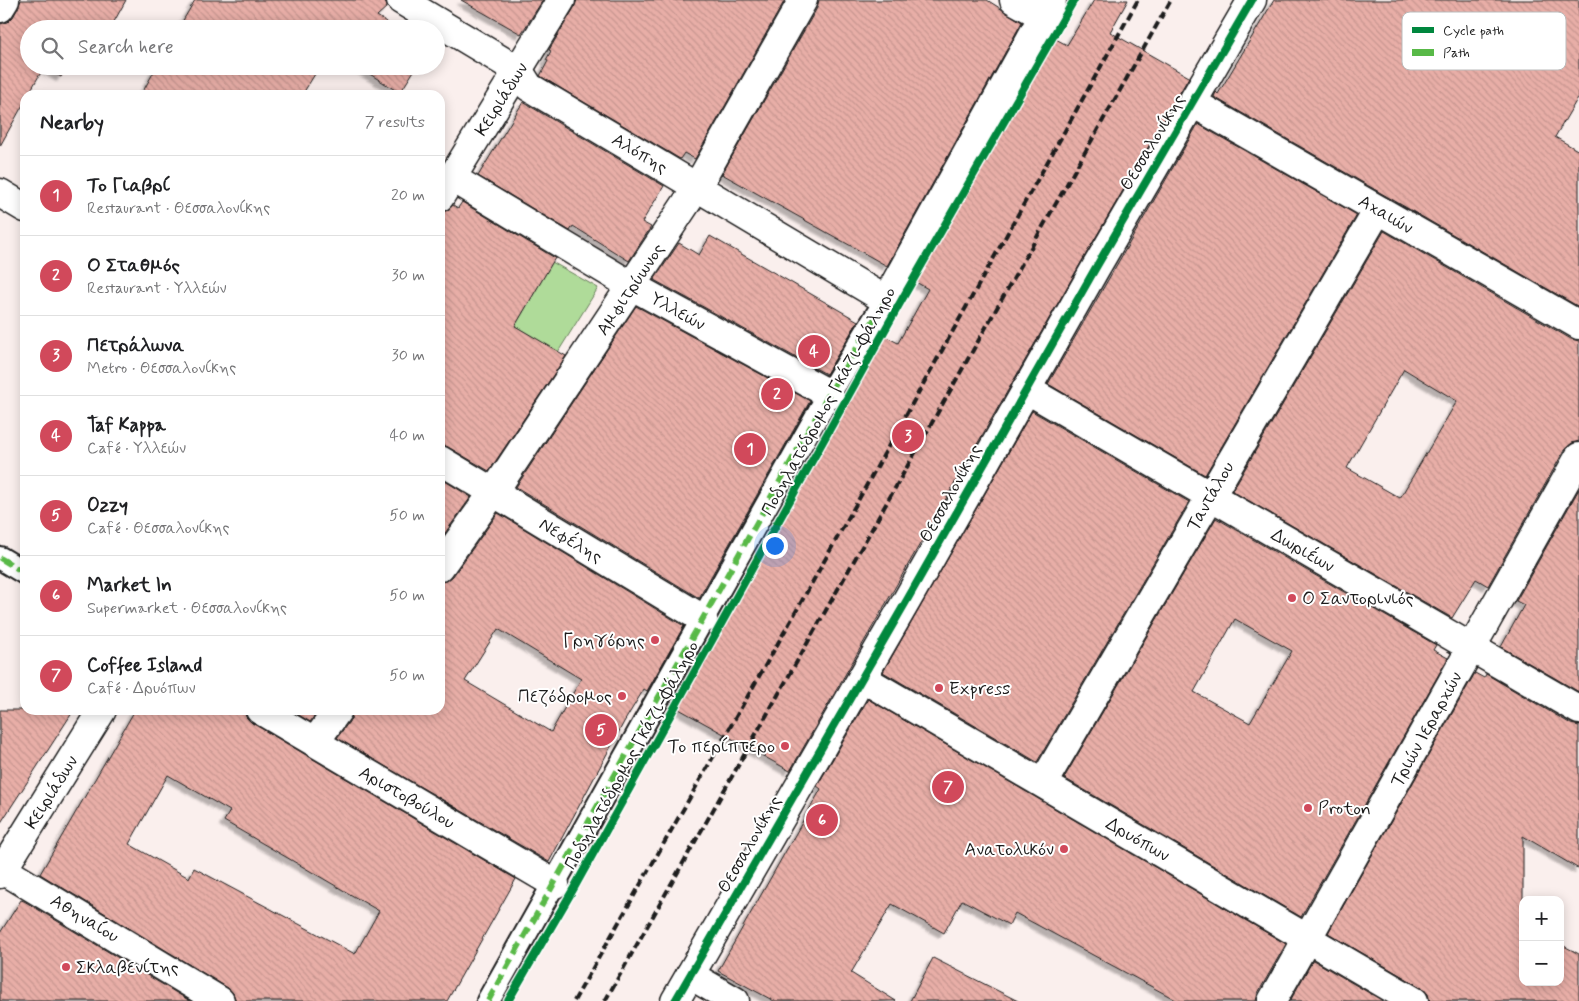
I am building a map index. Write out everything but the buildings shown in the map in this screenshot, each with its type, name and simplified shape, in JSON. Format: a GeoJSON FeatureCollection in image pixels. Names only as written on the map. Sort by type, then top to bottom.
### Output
{"type":"FeatureCollection","features":[{"type":"Feature","properties":{"kind":"street"},"geometry":{"type":"LineString","coordinates":[[0,8],[5,0]]}},
{"type":"Feature","properties":{"kind":"street","name":"Αλόπης"},"geometry":{"type":"LineString","coordinates":[[401,0],[435,20]]}},
{"type":"Feature","properties":{"kind":"street","name":"Κειριάδων"},"geometry":{"type":"LineString","coordinates":[[446,188],[560,0]]}},
{"type":"Feature","properties":{"kind":"street","name":"Αμφιτρύωνος"},"geometry":{"type":"LineString","coordinates":[[445,560],[632,286],[697,187],[803,0]]}},
{"type":"Feature","properties":{"kind":"street"},"geometry":{"type":"LineString","coordinates":[[488,1001],[829,394],[886,300],[1047,8],[1014,0]]}},
{"type":"Feature","properties":{"kind":"street","name":"Θεσσαλονίκης"},"geometry":{"type":"LineString","coordinates":[[675,1001],[1095,269],[1252,0]]}},
{"type":"Feature","properties":{"kind":"street","name":"Αλόπης"},"geometry":{"type":"LineString","coordinates":[[445,26],[519,70],[529,87],[886,300]]}},
{"type":"Feature","properties":{"kind":"street","name":"Αχαιών"},"geometry":{"type":"LineString","coordinates":[[1193,103],[1579,325]]}},
{"type":"Feature","properties":{"kind":"street","name":"Υλλεών"},"geometry":{"type":"LineString","coordinates":[[446,188],[632,286],[829,394]]}},
{"type":"Feature","properties":{"kind":"street"},"geometry":{"type":"LineString","coordinates":[[0,192],[20,205]]}},
{"type":"Feature","properties":{"kind":"street","name":"Ταντάλου"},"geometry":{"type":"LineString","coordinates":[[1043,783],[1378,210]]}},
{"type":"Feature","properties":{"kind":"street","name":"Δωριέων"},"geometry":{"type":"LineString","coordinates":[[1026,390],[1579,710]]}},
{"type":"Feature","properties":{"kind":"street","name":"Τριών Ιεραρχών"},"geometry":{"type":"LineString","coordinates":[[1272,1001],[1579,458]]}},
{"type":"Feature","properties":{"kind":"street","name":"Νεφέλης"},"geometry":{"type":"LineString","coordinates":[[445,463],[703,619]]}},
{"type":"Feature","properties":{"kind":"street"},"geometry":{"type":"LineString","coordinates":[[0,558],[20,569]]}},
{"type":"Feature","properties":{"kind":"street","name":"Δρυόπων"},"geometry":{"type":"LineString","coordinates":[[862,678],[1414,1001]]}},
{"type":"Feature","properties":{"kind":"street","name":"Κειριάδων"},"geometry":{"type":"LineString","coordinates":[[1,870],[99,715]]}},
{"type":"Feature","properties":{"kind":"street","name":"Αριστοβούλου"},"geometry":{"type":"LineString","coordinates":[[269,715],[555,884]]}},
{"type":"Feature","properties":{"kind":"street"},"geometry":{"type":"LineString","coordinates":[[315,742],[334,715]]}},
{"type":"Feature","properties":{"kind":"street","name":"Αθηναίου"},"geometry":{"type":"LineString","coordinates":[[1,870],[220,1001]]}},
{"type":"Feature","properties":{"kind":"street"},"geometry":{"type":"LineString","coordinates":[[690,975],[735,1001]]}},
{"type":"Feature","properties":{"kind":"green space"},"geometry":{"type":"Polygon","coordinates":[[[552,262],[598,288],[558,352],[515,326],[552,262]]]}},
{"type":"Feature","properties":{"kind":"railway"},"geometry":{"type":"LineString","coordinates":[[574,1001],[794,615],[1138,0]]}},
{"type":"Feature","properties":{"kind":"railway"},"geometry":{"type":"LineString","coordinates":[[605,1001],[1171,0]]}},
{"type":"Feature","properties":{"kind":"marked path"},"geometry":{"type":"LineString","coordinates":[[488,1001],[829,394],[886,300]]}},
{"type":"Feature","properties":{"kind":"marked path"},"geometry":{"type":"LineString","coordinates":[[0,558],[20,570]]}},
{"type":"Feature","properties":{"kind":"cycle path","name":"Ποδηλατόδρομος Γκάζι-Φάληρο"},"geometry":{"type":"LineString","coordinates":[[508,1001],[574,888],[905,294],[1074,0]]}},
{"type":"Feature","properties":{"kind":"cycle path"},"geometry":{"type":"LineString","coordinates":[[675,1001],[907,600],[1095,269],[1252,0]]}},
{"type":"Feature","properties":{"kind":"place","name":"Taf Kappa"},"geometry":{"type":"Point","coordinates":[814,351]}},
{"type":"Feature","properties":{"kind":"place","name":"Ο Σταθμός"},"geometry":{"type":"Point","coordinates":[777,394]}},
{"type":"Feature","properties":{"kind":"place","name":"Πετράλωνα"},"geometry":{"type":"Point","coordinates":[908,436]}},
{"type":"Feature","properties":{"kind":"place","name":"Το Γιαβρί"},"geometry":{"type":"Point","coordinates":[750,449]}},
{"type":"Feature","properties":{"kind":"place","name":"Ο Σαντορινιός"},"geometry":{"type":"Point","coordinates":[1292,598]}},
{"type":"Feature","properties":{"kind":"place","name":"Γρηγόρης"},"geometry":{"type":"Point","coordinates":[655,640]}},
{"type":"Feature","properties":{"kind":"place","name":"Express"},"geometry":{"type":"Point","coordinates":[939,688]}},
{"type":"Feature","properties":{"kind":"place","name":"Πεζόδρομος"},"geometry":{"type":"Point","coordinates":[622,696]}},
{"type":"Feature","properties":{"kind":"place","name":"Ozzy"},"geometry":{"type":"Point","coordinates":[601,730]}},
{"type":"Feature","properties":{"kind":"place","name":"Το περίπτερο"},"geometry":{"type":"Point","coordinates":[785,746]}},
{"type":"Feature","properties":{"kind":"place","name":"Coffee Island"},"geometry":{"type":"Point","coordinates":[948,787]}},
{"type":"Feature","properties":{"kind":"place","name":"Proton"},"geometry":{"type":"Point","coordinates":[1308,808]}},
{"type":"Feature","properties":{"kind":"place","name":"Market In"},"geometry":{"type":"Point","coordinates":[822,820]}},
{"type":"Feature","properties":{"kind":"place","name":"Ανατολικόν"},"geometry":{"type":"Point","coordinates":[1064,849]}},
{"type":"Feature","properties":{"kind":"place","name":"Σκλαβενίτης"},"geometry":{"type":"Point","coordinates":[66,967]}}]}
